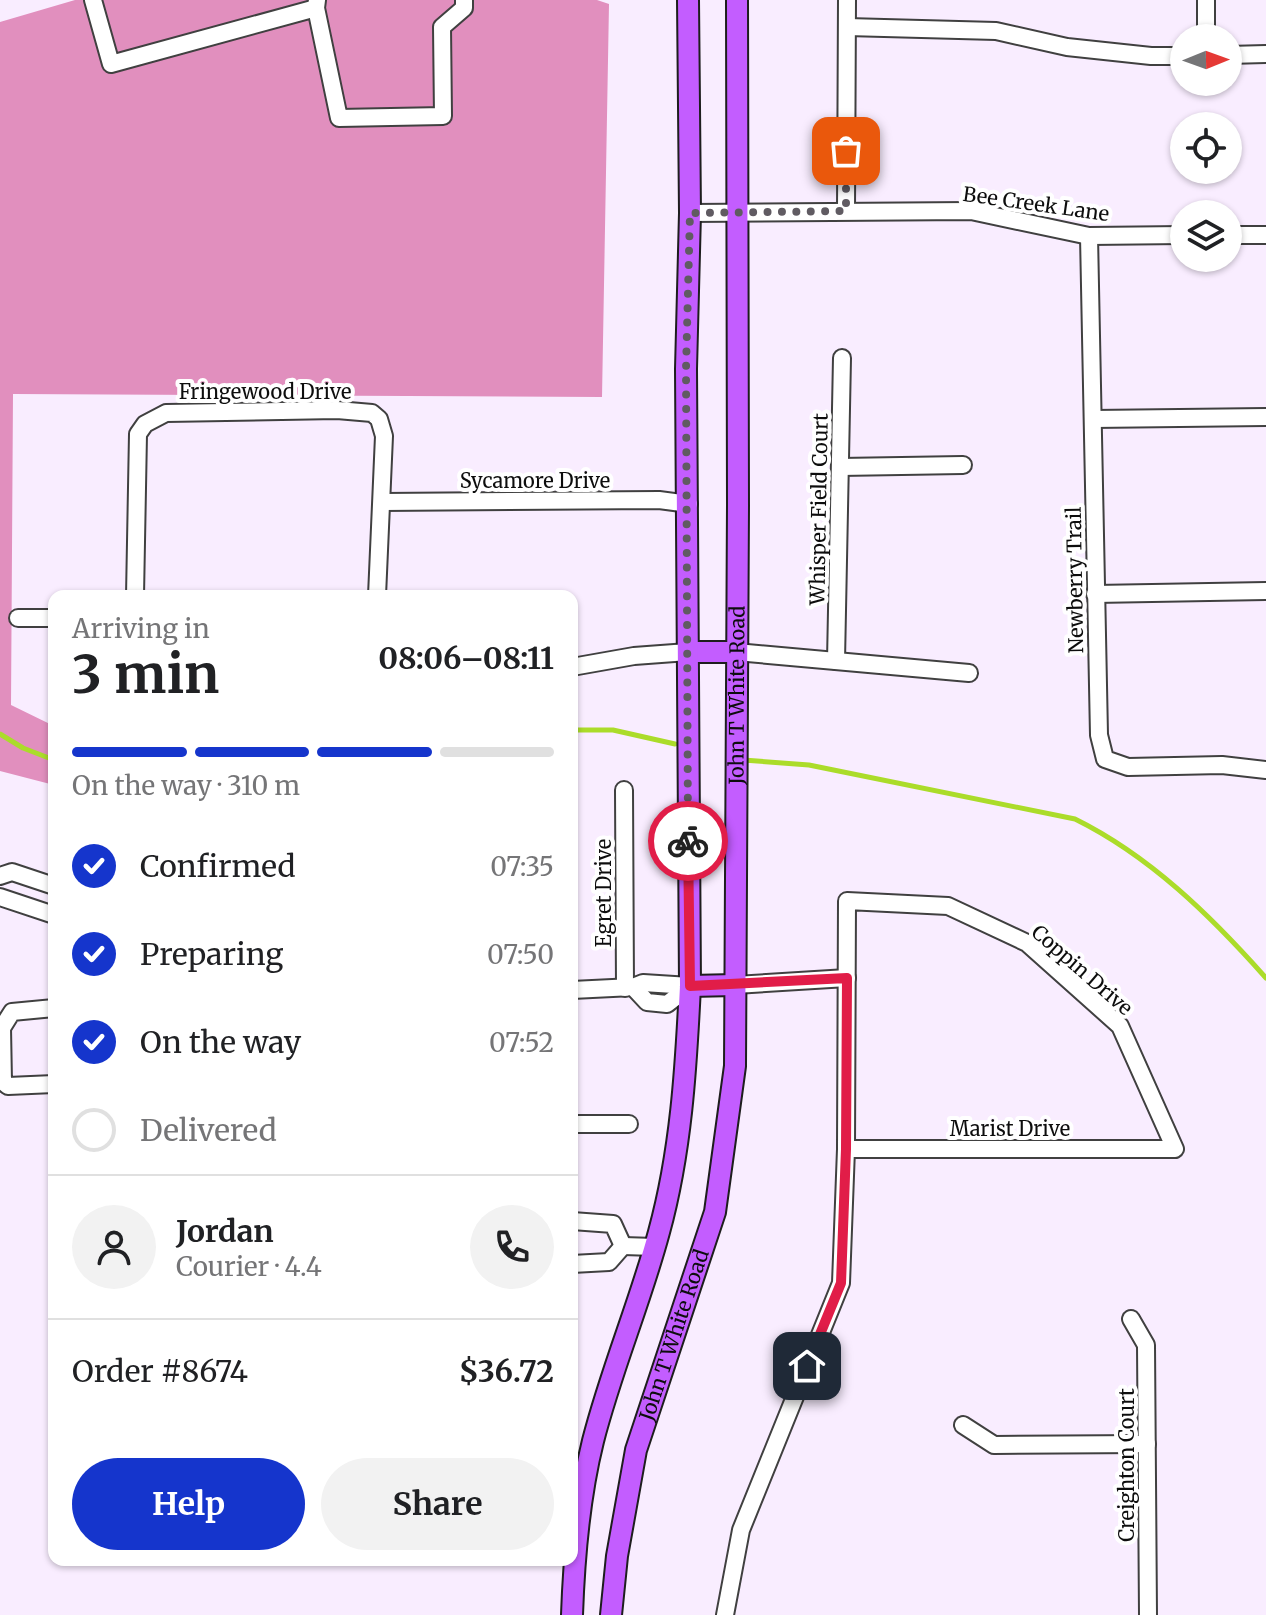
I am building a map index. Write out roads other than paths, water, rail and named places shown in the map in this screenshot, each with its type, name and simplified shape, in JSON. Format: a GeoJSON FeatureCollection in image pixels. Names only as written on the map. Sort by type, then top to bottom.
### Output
{"type":"FeatureCollection","features":[{"type":"Feature","properties":{"kind":"main road"},"geometry":{"type":"LineString","coordinates":[[578,1532],[593,1441],[655,1247],[674,1159],[685,1079],[689,504],[686,369],[690,213],[688,0]]}},
{"type":"Feature","properties":{"kind":"main road","name":"John T White Road"},"geometry":{"type":"LineString","coordinates":[[611,1615],[617,1556],[636,1450],[715,1212],[735,1066],[737,0]]}},
{"type":"Feature","properties":{"kind":"main road"},"geometry":{"type":"LineString","coordinates":[[688,652],[736,652]]}},
{"type":"Feature","properties":{"kind":"main road"},"geometry":{"type":"LineString","coordinates":[[685,986],[735,985]]}},
{"type":"Feature","properties":{"kind":"main road"},"geometry":{"type":"LineString","coordinates":[[572,1615],[576,1566]]}},
{"type":"Feature","properties":{"kind":"street"},"geometry":{"type":"LineString","coordinates":[[93,0],[111,64],[317,4],[339,118],[443,116],[442,27],[464,8],[464,0]]}},
{"type":"Feature","properties":{"kind":"street"},"geometry":{"type":"LineString","coordinates":[[846,211],[847,0]]}},
{"type":"Feature","properties":{"kind":"street"},"geometry":{"type":"LineString","coordinates":[[1206,0],[1206,24]]}},
{"type":"Feature","properties":{"kind":"street"},"geometry":{"type":"LineString","coordinates":[[847,27],[996,31],[1067,47],[1170,56]]}},
{"type":"Feature","properties":{"kind":"street"},"geometry":{"type":"LineString","coordinates":[[1242,55],[1266,54]]}},
{"type":"Feature","properties":{"kind":"street","name":"Bee Creek Lane"},"geometry":{"type":"LineString","coordinates":[[690,213],[971,211],[1089,236],[1170,235]]}},
{"type":"Feature","properties":{"kind":"street"},"geometry":{"type":"LineString","coordinates":[[1242,235],[1266,235]]}},
{"type":"Feature","properties":{"kind":"street","name":"Newberry Trail"},"geometry":{"type":"LineString","coordinates":[[1089,236],[1099,735],[1105,759],[1128,767],[1222,765],[1266,770]]}},
{"type":"Feature","properties":{"kind":"street","name":"Whisper Field Court"},"geometry":{"type":"LineString","coordinates":[[836,661],[842,358]]}},
{"type":"Feature","properties":{"kind":"street","name":"Fringewood Drive"},"geometry":{"type":"LineString","coordinates":[[135,590],[138,434],[145,424],[166,413],[337,410],[372,413],[379,419],[384,436],[382,502]]}},
{"type":"Feature","properties":{"kind":"street"},"geometry":{"type":"LineString","coordinates":[[1093,419],[1266,417]]}},
{"type":"Feature","properties":{"kind":"street"},"geometry":{"type":"LineString","coordinates":[[840,467],[963,465]]}},
{"type":"Feature","properties":{"kind":"street","name":"Sycamore Drive"},"geometry":{"type":"LineString","coordinates":[[382,502],[659,500],[689,504]]}},
{"type":"Feature","properties":{"kind":"street"},"geometry":{"type":"LineString","coordinates":[[377,590],[382,502]]}},
{"type":"Feature","properties":{"kind":"street"},"geometry":{"type":"LineString","coordinates":[[1095,594],[1266,591]]}},
{"type":"Feature","properties":{"kind":"street"},"geometry":{"type":"LineString","coordinates":[[18,618],[48,618]]}},
{"type":"Feature","properties":{"kind":"street"},"geometry":{"type":"LineString","coordinates":[[578,666],[634,656],[688,652]]}},
{"type":"Feature","properties":{"kind":"street"},"geometry":{"type":"LineString","coordinates":[[736,652],[969,673]]}},
{"type":"Feature","properties":{"kind":"street","name":"Egret Drive"},"geometry":{"type":"LineString","coordinates":[[624,790],[629,988]]}},
{"type":"Feature","properties":{"kind":"street"},"geometry":{"type":"LineString","coordinates":[[0,876],[12,872],[48,884]]}},
{"type":"Feature","properties":{"kind":"street"},"geometry":{"type":"LineString","coordinates":[[0,897],[48,913]]}},
{"type":"Feature","properties":{"kind":"street","name":"Coppin Drive"},"geometry":{"type":"LineString","coordinates":[[847,978],[847,901],[948,906],[1027,943],[1120,1026],[1175,1149]]}},
{"type":"Feature","properties":{"kind":"street"},"geometry":{"type":"LineString","coordinates":[[725,1615],[741,1530],[841,1283],[846,1149],[847,978],[735,985]]}},
{"type":"Feature","properties":{"kind":"street"},"geometry":{"type":"LineString","coordinates":[[578,990],[629,988],[643,983],[685,986]]}},
{"type":"Feature","properties":{"kind":"street"},"geometry":{"type":"LineString","coordinates":[[48,1009],[12,1012],[2,1028],[3,1082],[8,1086],[48,1084]]}},
{"type":"Feature","properties":{"kind":"street"},"geometry":{"type":"LineString","coordinates":[[578,1124],[629,1124]]}},
{"type":"Feature","properties":{"kind":"street","name":"Marist Drive"},"geometry":{"type":"LineString","coordinates":[[846,1149],[1175,1149]]}},
{"type":"Feature","properties":{"kind":"street"},"geometry":{"type":"LineString","coordinates":[[578,1221],[613,1224],[623,1246]]}},
{"type":"Feature","properties":{"kind":"street"},"geometry":{"type":"LineString","coordinates":[[623,1246],[655,1247]]}},
{"type":"Feature","properties":{"kind":"street"},"geometry":{"type":"LineString","coordinates":[[578,1264],[609,1262],[623,1246]]}},
{"type":"Feature","properties":{"kind":"street","name":"Creighton Court"},"geometry":{"type":"LineString","coordinates":[[1131,1319],[1146,1345],[1148,1615]]}},
{"type":"Feature","properties":{"kind":"street"},"geometry":{"type":"LineString","coordinates":[[963,1425],[994,1445],[1147,1444]]}},
{"type":"Feature","properties":{"kind":"waterway"},"geometry":{"type":"LineString","coordinates":[[578,730],[613,730],[675,744]]}},
{"type":"Feature","properties":{"kind":"waterway"},"geometry":{"type":"LineString","coordinates":[[0,734],[48,758]]}},
{"type":"Feature","properties":{"kind":"waterway"},"geometry":{"type":"LineString","coordinates":[[743,760],[809,765],[1075,819],[1154,869],[1224,932],[1266,978]]}}]}
